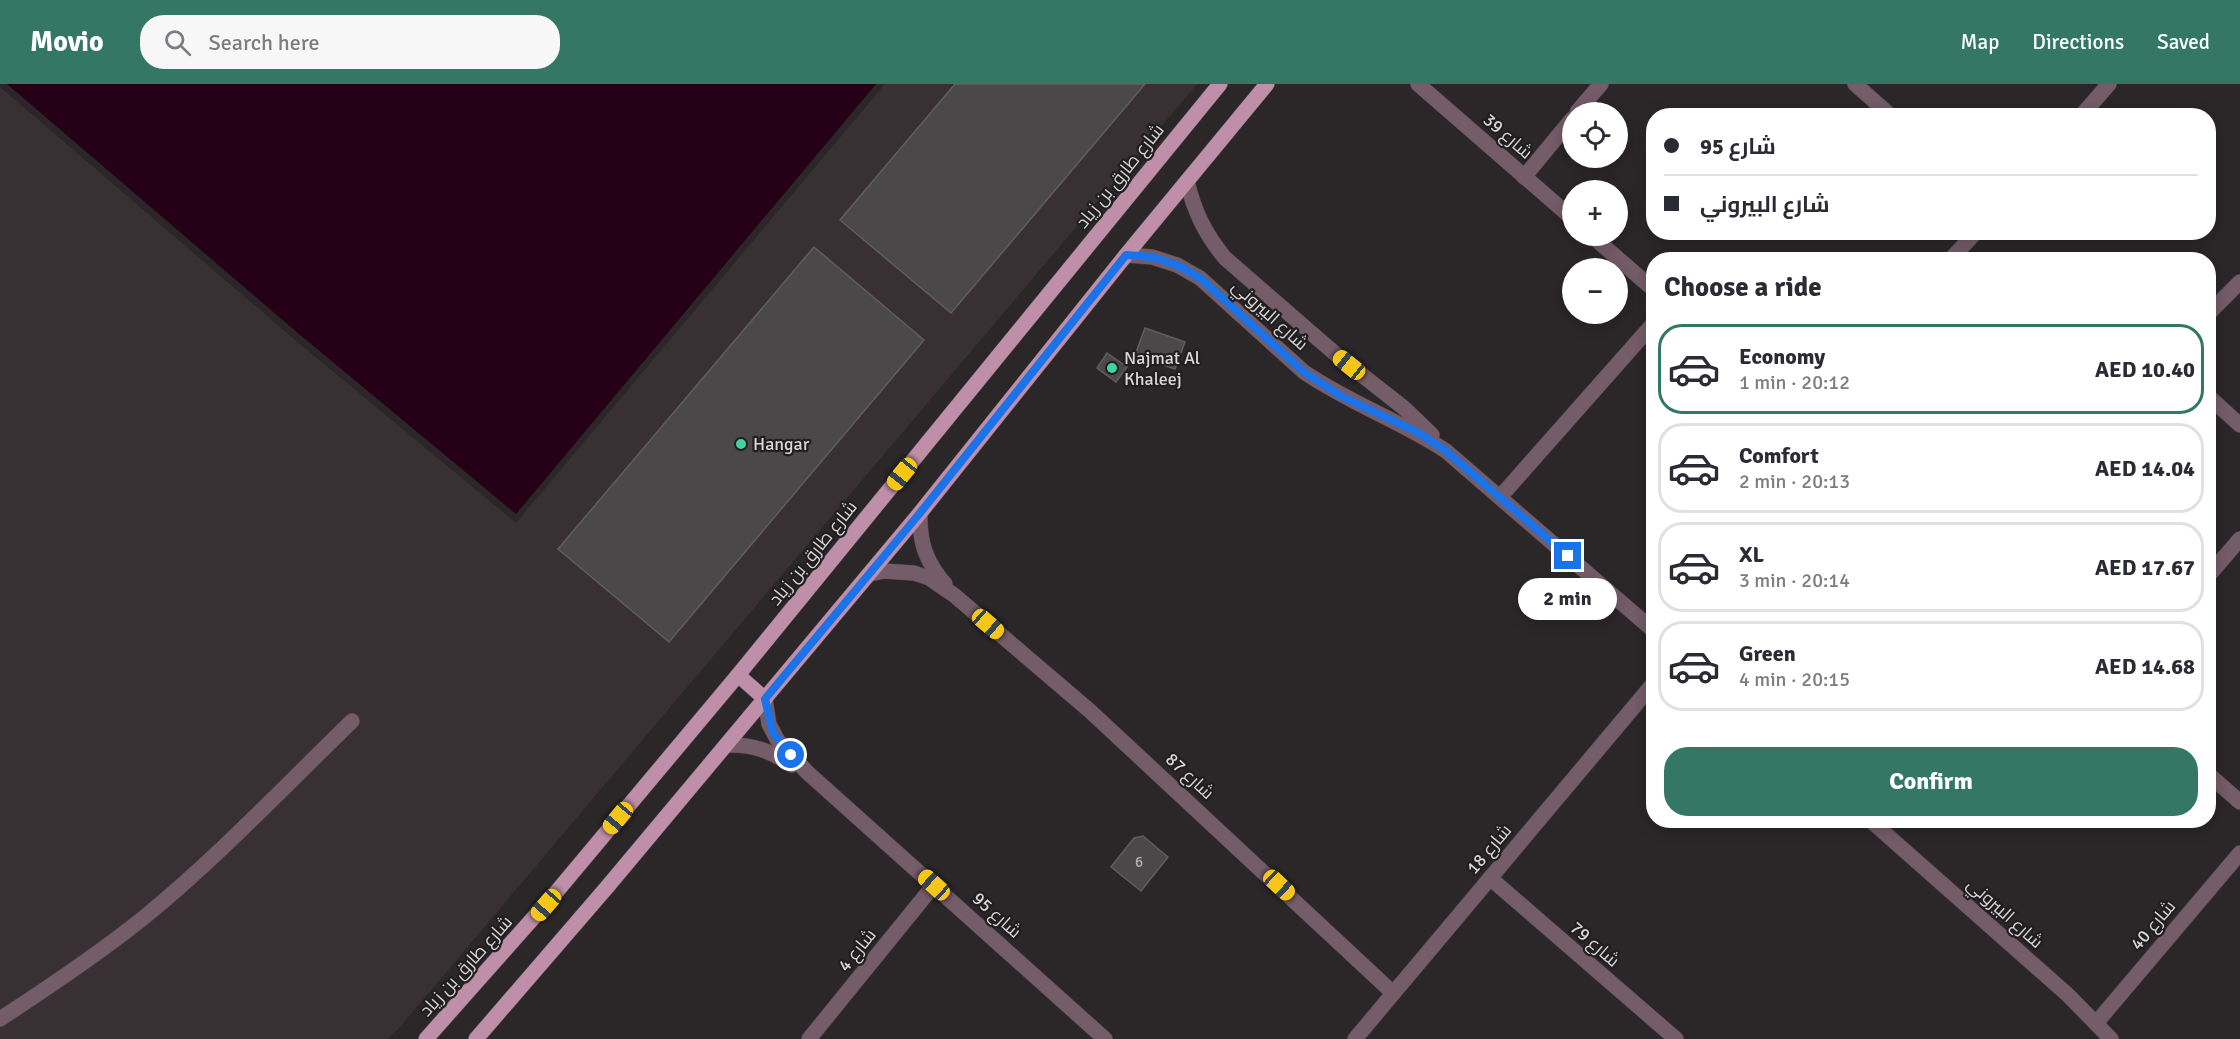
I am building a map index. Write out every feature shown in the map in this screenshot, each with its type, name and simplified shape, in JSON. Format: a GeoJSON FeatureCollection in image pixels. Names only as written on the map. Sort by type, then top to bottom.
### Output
{"type":"FeatureCollection","features":[{"type":"Feature","properties":{"kind":"main road","name":"شارع طارق بن زياد"},"geometry":{"type":"LineString","coordinates":[[426,1039],[558,890],[738,675],[1220,84]]}},
{"type":"Feature","properties":{"kind":"main road"},"geometry":{"type":"LineString","coordinates":[[476,1039],[870,574],[1126,255],[1268,84]]}},
{"type":"Feature","properties":{"kind":"main road"},"geometry":{"type":"LineString","coordinates":[[738,675],[765,699]]}},
{"type":"Feature","properties":{"kind":"street","name":"شارع 39"},"geometry":{"type":"LineString","coordinates":[[1418,84],[1562,209]]}},
{"type":"Feature","properties":{"kind":"street"},"geometry":{"type":"LineString","coordinates":[[1586,102],[1601,84]]}},
{"type":"Feature","properties":{"kind":"street"},"geometry":{"type":"LineString","coordinates":[[1855,84],[1882,108]]}},
{"type":"Feature","properties":{"kind":"street"},"geometry":{"type":"LineString","coordinates":[[2088,108],[2109,84]]}},
{"type":"Feature","properties":{"kind":"street"},"geometry":{"type":"LineString","coordinates":[[1524,177],[1562,131]]}},
{"type":"Feature","properties":{"kind":"street","name":"شارع البيروني"},"geometry":{"type":"LineString","coordinates":[[1187,181],[1200,222],[1211,241],[1225,258],[1339,357],[1404,408],[1446,451]]}},
{"type":"Feature","properties":{"kind":"street"},"geometry":{"type":"LineString","coordinates":[[1957,252],[1969,240]]}},
{"type":"Feature","properties":{"kind":"street"},"geometry":{"type":"LineString","coordinates":[[1604,246],[1646,283]]}},
{"type":"Feature","properties":{"kind":"street","name":"شارع البيروني"},"geometry":{"type":"LineString","coordinates":[[1126,255],[1177,265],[1200,278],[1304,372],[1341,396],[1419,433],[1446,451],[1646,624]]}},
{"type":"Feature","properties":{"kind":"street"},"geometry":{"type":"LineString","coordinates":[[2216,306],[2240,282]]}},
{"type":"Feature","properties":{"kind":"street"},"geometry":{"type":"LineString","coordinates":[[1500,497],[1646,332]]}},
{"type":"Feature","properties":{"kind":"street"},"geometry":{"type":"LineString","coordinates":[[2216,403],[2240,425]]}},
{"type":"Feature","properties":{"kind":"street","name":"شارع 87"},"geometry":{"type":"LineString","coordinates":[[920,513],[919,528],[926,557],[933,570],[954,595]]}},
{"type":"Feature","properties":{"kind":"street"},"geometry":{"type":"LineString","coordinates":[[2216,567],[2240,539]]}},
{"type":"Feature","properties":{"kind":"street","name":"شارع 87"},"geometry":{"type":"LineString","coordinates":[[870,574],[885,571],[915,573],[929,578],[954,595],[1090,711],[1393,993]]}},
{"type":"Feature","properties":{"kind":"street","name":"شارع 18"},"geometry":{"type":"LineString","coordinates":[[1354,1039],[1646,692]]}},
{"type":"Feature","properties":{"kind":"street","name":"شارع 95"},"geometry":{"type":"LineString","coordinates":[[765,699],[770,724],[778,741],[808,773],[1105,1039]]}},
{"type":"Feature","properties":{"kind":"street"},"geometry":{"type":"LineString","coordinates":[[0,1019],[90,959],[143,918],[193,874],[352,721]]}},
{"type":"Feature","properties":{"kind":"street","name":"شارع 95"},"geometry":{"type":"LineString","coordinates":[[727,745],[756,746],[765,749],[808,773]]}},
{"type":"Feature","properties":{"kind":"street"},"geometry":{"type":"LineString","coordinates":[[2216,781],[2240,802]]}},
{"type":"Feature","properties":{"kind":"street","name":"شارع البيروني"},"geometry":{"type":"LineString","coordinates":[[1879,828],[2097,1022],[2111,1039]]}},
{"type":"Feature","properties":{"kind":"street","name":"شارع 40"},"geometry":{"type":"LineString","coordinates":[[2097,1022],[2240,853]]}},
{"type":"Feature","properties":{"kind":"street","name":"شارع 79"},"geometry":{"type":"LineString","coordinates":[[1490,878],[1666,1036]]}},
{"type":"Feature","properties":{"kind":"street","name":"شارع 4"},"geometry":{"type":"LineString","coordinates":[[809,1039],[934,885]]}},
{"type":"Feature","properties":{"kind":"shaded area"},"geometry":{"type":"Polygon","coordinates":[[[7,84],[876,84],[516,514],[299,334],[7,84]]]}},
{"type":"Feature","properties":{"kind":"shaded area"},"geometry":{"type":"Polygon","coordinates":[[[885,84],[1197,84],[399,1028],[387,1039],[0,1039],[0,87],[295,340],[516,523],[885,84]]]}},
{"type":"Feature","properties":{"kind":"building"},"geometry":{"type":"Polygon","coordinates":[[[955,84],[1145,84],[951,313],[840,220],[955,84]]]}},
{"type":"Feature","properties":{"kind":"building","name":"Hangar"},"geometry":{"type":"Polygon","coordinates":[[[814,247],[924,340],[669,642],[558,549],[814,247]]]}},
{"type":"Feature","properties":{"kind":"building"},"geometry":{"type":"Polygon","coordinates":[[[1145,328],[1185,342],[1175,369],[1135,355],[1145,328]]]}},
{"type":"Feature","properties":{"kind":"building","name":"Najmat Al Khaleej"},"geometry":{"type":"Polygon","coordinates":[[[1107,353],[1127,367],[1116,382],[1097,368],[1107,353]]]}},
{"type":"Feature","properties":{"kind":"building"},"geometry":{"type":"Polygon","coordinates":[[[1143,836],[1168,857],[1141,891],[1111,867],[1134,838],[1143,836]]]}},
{"type":"Feature","properties":{"kind":"place","name":"Najmat Al Khaleej"},"geometry":{"type":"Point","coordinates":[1112,368]}},
{"type":"Feature","properties":{"kind":"place","name":"Hangar"},"geometry":{"type":"Point","coordinates":[741,444]}},
{"type":"Feature","properties":{"kind":"route"},"geometry":{"type":"LineString","coordinates":[[791,755],[773,733],[765,699],[920,513],[1126,255],[1152,257],[1177,265],[1200,278],[1304,372],[1341,396],[1419,433],[1446,451],[1568,556]]}}]}
